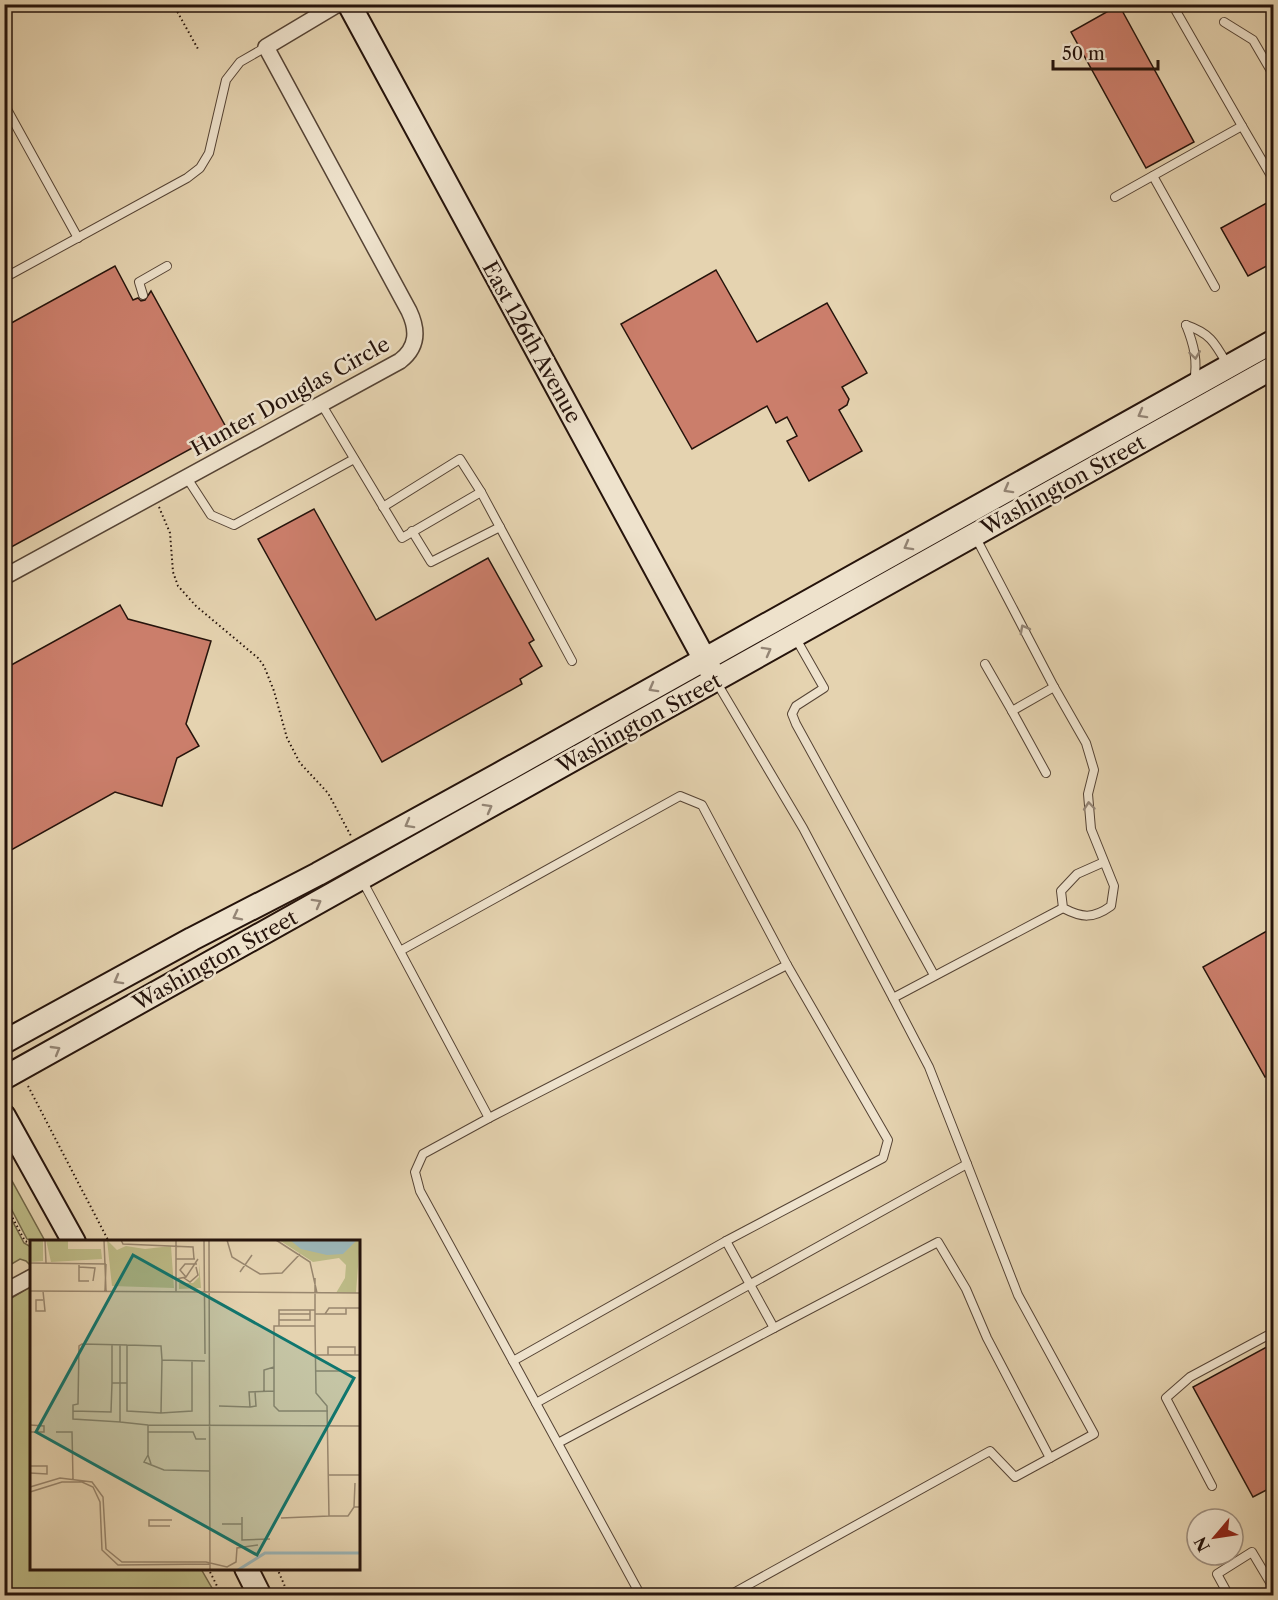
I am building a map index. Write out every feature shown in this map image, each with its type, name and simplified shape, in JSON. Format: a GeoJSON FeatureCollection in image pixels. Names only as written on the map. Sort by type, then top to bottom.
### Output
{"type":"FeatureCollection","features":[{"type":"Feature","properties":{"kind":"main road","name":"East 126th Avenue"},"geometry":{"type":"LineString","coordinates":[[349,4],[716,680]]}},
{"type":"Feature","properties":{"kind":"main road","name":"Washington Street"},"geometry":{"type":"LineString","coordinates":[[4,1042],[192,939],[318,874],[1274,341]]}},
{"type":"Feature","properties":{"kind":"main road"},"geometry":{"type":"LineString","coordinates":[[1228,366],[1240,386]]}},
{"type":"Feature","properties":{"kind":"main road","name":"Washington Street"},"geometry":{"type":"LineString","coordinates":[[4,1078],[1274,367]]}},
{"type":"Feature","properties":{"kind":"main road"},"geometry":{"type":"LineString","coordinates":[[4,1116],[73,1240]]}},
{"type":"Feature","properties":{"kind":"main road"},"geometry":{"type":"LineString","coordinates":[[247,1570],[260,1596]]}},
{"type":"Feature","properties":{"kind":"street"},"geometry":{"type":"LineString","coordinates":[[266,48],[338,4]]}},
{"type":"Feature","properties":{"kind":"street","name":"Hunter Douglas Circle"},"geometry":{"type":"LineString","coordinates":[[4,577],[322,405],[407,355],[412,347],[416,330],[409,310],[266,48]]}},
{"type":"Feature","properties":{"kind":"street"},"geometry":{"type":"LineString","coordinates":[[4,1292],[30,1278]]}},
{"type":"Feature","properties":{"kind":"lane"},"geometry":{"type":"LineString","coordinates":[[1172,4],[1270,174]]}},
{"type":"Feature","properties":{"kind":"lane"},"geometry":{"type":"LineString","coordinates":[[1224,22],[1253,40],[1274,76]]}},
{"type":"Feature","properties":{"kind":"lane"},"geometry":{"type":"LineString","coordinates":[[4,278],[187,178],[201,168],[209,153],[226,80],[240,62],[266,48]]}},
{"type":"Feature","properties":{"kind":"lane"},"geometry":{"type":"LineString","coordinates":[[4,104],[78,238]]}},
{"type":"Feature","properties":{"kind":"lane"},"geometry":{"type":"LineString","coordinates":[[1115,197],[1242,126]]}},
{"type":"Feature","properties":{"kind":"lane"},"geometry":{"type":"LineString","coordinates":[[1153,176],[1215,287]]}},
{"type":"Feature","properties":{"kind":"lane"},"geometry":{"type":"LineString","coordinates":[[143,295],[139,282],[167,266]]}},
{"type":"Feature","properties":{"kind":"lane"},"geometry":{"type":"LineString","coordinates":[[1193,386],[1196,355],[1186,325],[1208,336],[1228,366]]}},
{"type":"Feature","properties":{"kind":"lane"},"geometry":{"type":"LineString","coordinates":[[322,405],[402,537],[481,492]]}},
{"type":"Feature","properties":{"kind":"lane"},"geometry":{"type":"LineString","coordinates":[[187,478],[211,515],[234,525],[354,459]]}},
{"type":"Feature","properties":{"kind":"lane"},"geometry":{"type":"LineString","coordinates":[[383,507],[460,459],[481,492],[572,661]]}},
{"type":"Feature","properties":{"kind":"lane"},"geometry":{"type":"LineString","coordinates":[[959,517],[974,534],[1086,743],[1094,770],[1088,794],[1091,830],[1114,886],[1111,906],[1100,914],[1079,917],[1063,908]]}},
{"type":"Feature","properties":{"kind":"lane"},"geometry":{"type":"LineString","coordinates":[[412,531],[431,562],[500,527]]}},
{"type":"Feature","properties":{"kind":"lane"},"geometry":{"type":"LineString","coordinates":[[794,636],[824,688],[796,706],[792,714],[796,724],[934,975]]}},
{"type":"Feature","properties":{"kind":"lane"},"geometry":{"type":"LineString","coordinates":[[986,663],[1046,772]]}},
{"type":"Feature","properties":{"kind":"lane"},"geometry":{"type":"LineString","coordinates":[[716,680],[802,828],[929,1067],[1018,1295],[1094,1434],[1015,1477],[990,1451],[728,1596]]}},
{"type":"Feature","properties":{"kind":"lane"},"geometry":{"type":"LineString","coordinates":[[1012,711],[1054,687]]}},
{"type":"Feature","properties":{"kind":"lane"},"geometry":{"type":"LineString","coordinates":[[400,951],[680,796],[702,806],[787,965],[888,1140],[883,1158],[726,1241],[513,1361]]}},
{"type":"Feature","properties":{"kind":"lane"},"geometry":{"type":"LineString","coordinates":[[1063,908],[1061,891],[1077,874],[1104,862]]}},
{"type":"Feature","properties":{"kind":"lane"},"geometry":{"type":"LineString","coordinates":[[361,879],[489,1118]]}},
{"type":"Feature","properties":{"kind":"lane"},"geometry":{"type":"LineString","coordinates":[[893,998],[1063,908]]}},
{"type":"Feature","properties":{"kind":"lane"},"geometry":{"type":"LineString","coordinates":[[641,1596],[420,1191],[415,1172],[423,1154],[787,965]]}},
{"type":"Feature","properties":{"kind":"lane"},"geometry":{"type":"LineString","coordinates":[[536,1403],[967,1164]]}},
{"type":"Feature","properties":{"kind":"lane"},"geometry":{"type":"LineString","coordinates":[[726,1241],[774,1328]]}},
{"type":"Feature","properties":{"kind":"lane"},"geometry":{"type":"LineString","coordinates":[[558,1443],[938,1242],[966,1289],[987,1338],[1050,1458]]}},
{"type":"Feature","properties":{"kind":"lane"},"geometry":{"type":"LineString","coordinates":[[1212,1486],[1166,1398],[1190,1377],[1274,1332]]}},
{"type":"Feature","properties":{"kind":"lane"},"geometry":{"type":"LineString","coordinates":[[1229,1596],[1217,1574],[1252,1552],[1274,1590]]}},
{"type":"Feature","properties":{"kind":"path"},"geometry":{"type":"LineString","coordinates":[[173,4],[198,49]]}},
{"type":"Feature","properties":{"kind":"path"},"geometry":{"type":"LineString","coordinates":[[158,505],[170,533],[173,572],[178,586],[196,606],[258,658],[268,675],[283,728],[296,755],[306,770],[328,793],[352,838]]}},
{"type":"Feature","properties":{"kind":"path"},"geometry":{"type":"LineString","coordinates":[[28,1086],[108,1240]]}},
{"type":"Feature","properties":{"kind":"path"},"geometry":{"type":"LineString","coordinates":[[4,1202],[25,1240],[30,1243]]}},
{"type":"Feature","properties":{"kind":"path"},"geometry":{"type":"LineString","coordinates":[[209,1570],[222,1596]]}},
{"type":"Feature","properties":{"kind":"path"},"geometry":{"type":"LineString","coordinates":[[277,1570],[289,1596]]}},
{"type":"Feature","properties":{"kind":"shaded area"},"geometry":{"type":"Polygon","coordinates":[[[5,1167],[9,1182],[12,1181],[44,1240],[27,1239],[5,1197],[5,1167]]]}},
{"type":"Feature","properties":{"kind":"shaded area"},"geometry":{"type":"Polygon","coordinates":[[[5,1207],[24,1243],[30,1246],[30,1265],[20,1259],[10,1265],[5,1254],[5,1207]]]}},
{"type":"Feature","properties":{"kind":"shaded area"},"geometry":{"type":"Polygon","coordinates":[[[30,1287],[30,1570],[202,1570],[216,1595],[5,1595],[5,1302],[30,1287]]]}},
{"type":"Feature","properties":{"kind":"building"},"geometry":{"type":"Polygon","coordinates":[[[1119,5],[1194,142],[1146,168],[1071,32],[1119,5]]]}},
{"type":"Feature","properties":{"kind":"building"},"geometry":{"type":"Polygon","coordinates":[[[1274,199],[1274,262],[1248,276],[1221,228],[1274,199]]]}},
{"type":"Feature","properties":{"kind":"building"},"geometry":{"type":"Polygon","coordinates":[[[115,266],[133,300],[138,298],[141,301],[145,300],[151,291],[227,429],[4,551],[4,327],[115,266]]]}},
{"type":"Feature","properties":{"kind":"building"},"geometry":{"type":"Polygon","coordinates":[[[716,270],[757,342],[827,303],[867,373],[842,387],[849,399],[847,405],[839,410],[862,451],[809,481],[787,441],[797,436],[787,417],[776,423],[767,406],[692,449],[621,324],[716,270]]]}},
{"type":"Feature","properties":{"kind":"building"},"geometry":{"type":"Polygon","coordinates":[[[314,509],[376,620],[488,558],[534,640],[529,643],[542,666],[520,679],[522,684],[382,762],[258,539],[314,509]]]}},
{"type":"Feature","properties":{"kind":"building"},"geometry":{"type":"Polygon","coordinates":[[[120,605],[128,619],[211,641],[186,724],[199,746],[177,758],[162,806],[115,792],[4,854],[4,669],[120,605]]]}},
{"type":"Feature","properties":{"kind":"building"},"geometry":{"type":"Polygon","coordinates":[[[1274,927],[1274,1072],[1265,1077],[1203,967],[1274,927]]]}},
{"type":"Feature","properties":{"kind":"building"},"geometry":{"type":"Polygon","coordinates":[[[1274,1343],[1274,1486],[1253,1497],[1193,1387],[1274,1343]]]}}]}
